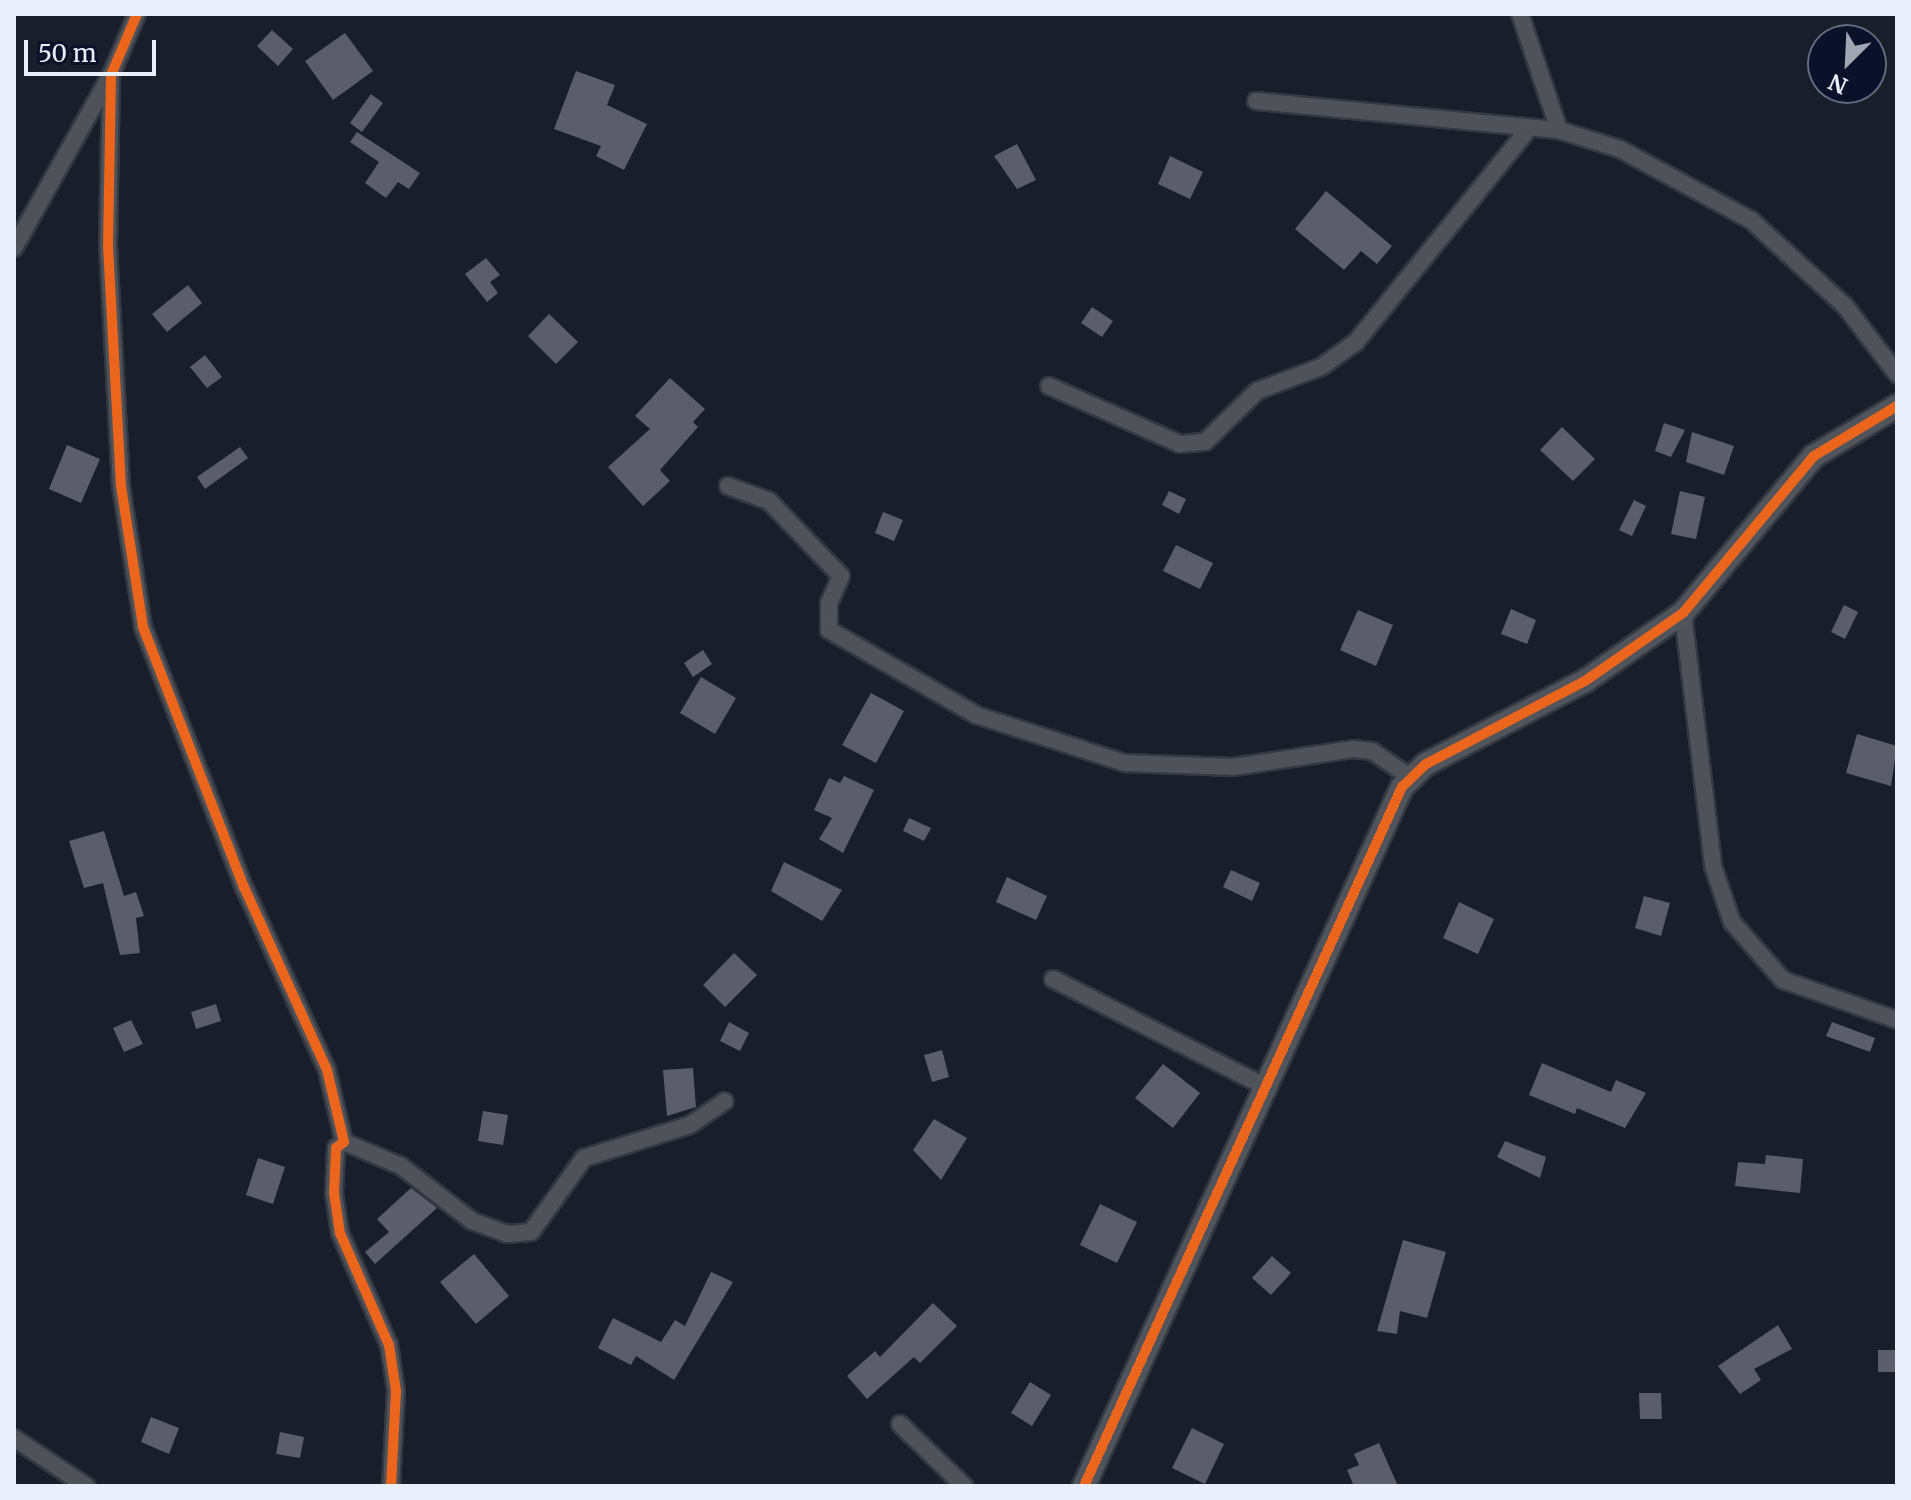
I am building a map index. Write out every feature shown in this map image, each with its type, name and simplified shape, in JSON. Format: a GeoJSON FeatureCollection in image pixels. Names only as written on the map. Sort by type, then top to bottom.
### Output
{"type":"FeatureCollection","features":[{"type":"Feature","properties":{"kind":"street"},"geometry":{"type":"LineString","coordinates":[[14,248],[78,143],[137,14]]}},
{"type":"Feature","properties":{"kind":"street"},"geometry":{"type":"LineString","coordinates":[[1520,14],[1559,130]]}},
{"type":"Feature","properties":{"kind":"street"},"geometry":{"type":"LineString","coordinates":[[111,75],[111,351],[121,486],[143,627],[244,887],[327,1070],[344,1142]]}},
{"type":"Feature","properties":{"kind":"street"},"geometry":{"type":"LineString","coordinates":[[1256,101],[1559,130],[1620,149],[1751,220],[1845,306],[1897,374]]}},
{"type":"Feature","properties":{"kind":"street"},"geometry":{"type":"LineString","coordinates":[[78,143],[112,120]]}},
{"type":"Feature","properties":{"kind":"street"},"geometry":{"type":"LineString","coordinates":[[1049,386],[1180,444],[1205,442],[1257,391],[1321,367],[1356,342],[1529,128]]}},
{"type":"Feature","properties":{"kind":"street"},"geometry":{"type":"LineString","coordinates":[[1084,1486],[1381,825],[1410,777],[1585,681],[1683,613],[1814,456],[1897,406]]}},
{"type":"Feature","properties":{"kind":"street"},"geometry":{"type":"LineString","coordinates":[[728,486],[769,501],[841,576],[829,603],[829,630],[976,715],[1125,763],[1233,767],[1353,749],[1372,751],[1410,777]]}},
{"type":"Feature","properties":{"kind":"street"},"geometry":{"type":"LineString","coordinates":[[1683,613],[1713,866],[1732,922],[1783,980],[1897,1020]]}},
{"type":"Feature","properties":{"kind":"street"},"geometry":{"type":"LineString","coordinates":[[1053,979],[1264,1086]]}},
{"type":"Feature","properties":{"kind":"street"},"geometry":{"type":"LineString","coordinates":[[344,1142],[401,1166],[472,1221],[507,1234],[531,1232],[584,1158],[690,1125],[725,1101]]}},
{"type":"Feature","properties":{"kind":"street"},"geometry":{"type":"LineString","coordinates":[[344,1142],[336,1148],[335,1178],[340,1233],[389,1345],[396,1391],[391,1486]]}},
{"type":"Feature","properties":{"kind":"street"},"geometry":{"type":"LineString","coordinates":[[900,1424],[964,1486]]}},
{"type":"Feature","properties":{"kind":"street"},"geometry":{"type":"LineString","coordinates":[[14,1438],[86,1486]]}},
{"type":"Feature","properties":{"kind":"building"},"geometry":{"type":"Polygon","coordinates":[[[272,30],[293,49],[278,66],[257,46],[272,30]]]}},
{"type":"Feature","properties":{"kind":"building"},"geometry":{"type":"Polygon","coordinates":[[[345,33],[373,71],[333,100],[305,61],[345,33]]]}},
{"type":"Feature","properties":{"kind":"building"},"geometry":{"type":"Polygon","coordinates":[[[576,71],[615,85],[607,105],[647,124],[624,170],[596,156],[601,146],[554,129],[576,71]]]}},
{"type":"Feature","properties":{"kind":"building"},"geometry":{"type":"Polygon","coordinates":[[[371,94],[383,103],[362,132],[350,123],[371,94]]]}},
{"type":"Feature","properties":{"kind":"building"},"geometry":{"type":"Polygon","coordinates":[[[357,132],[420,173],[409,189],[398,182],[386,198],[365,183],[379,162],[350,142],[357,132]]]}},
{"type":"Feature","properties":{"kind":"building"},"geometry":{"type":"Polygon","coordinates":[[[1017,144],[1036,180],[1017,189],[994,156],[1017,144]]]}},
{"type":"Feature","properties":{"kind":"building"},"geometry":{"type":"Polygon","coordinates":[[[1170,156],[1203,172],[1190,199],[1158,184],[1170,156]]]}},
{"type":"Feature","properties":{"kind":"building"},"geometry":{"type":"Polygon","coordinates":[[[1326,191],[1392,246],[1377,264],[1361,251],[1344,270],[1295,229],[1326,191]]]}},
{"type":"Feature","properties":{"kind":"building"},"geometry":{"type":"Polygon","coordinates":[[[486,258],[500,275],[490,282],[498,293],[487,302],[465,274],[486,258]]]}},
{"type":"Feature","properties":{"kind":"building"},"geometry":{"type":"Polygon","coordinates":[[[188,285],[202,303],[167,332],[152,314],[188,285]]]}},
{"type":"Feature","properties":{"kind":"building"},"geometry":{"type":"Polygon","coordinates":[[[1092,307],[1113,321],[1102,337],[1081,323],[1092,307]]]}},
{"type":"Feature","properties":{"kind":"building"},"geometry":{"type":"Polygon","coordinates":[[[549,314],[578,342],[556,364],[528,336],[549,314]]]}},
{"type":"Feature","properties":{"kind":"building"},"geometry":{"type":"Polygon","coordinates":[[[205,355],[222,377],[207,388],[190,367],[205,355]]]}},
{"type":"Feature","properties":{"kind":"building"},"geometry":{"type":"Polygon","coordinates":[[[670,378],[705,409],[693,422],[698,427],[660,470],[670,481],[643,506],[608,467],[650,429],[635,416],[670,378]]]}},
{"type":"Feature","properties":{"kind":"building"},"geometry":{"type":"Polygon","coordinates":[[[1664,423],[1685,430],[1671,457],[1655,451],[1664,423]]]}},
{"type":"Feature","properties":{"kind":"building"},"geometry":{"type":"Polygon","coordinates":[[[1562,427],[1595,459],[1573,481],[1540,450],[1562,427]]]}},
{"type":"Feature","properties":{"kind":"building"},"geometry":{"type":"Polygon","coordinates":[[[1692,432],[1734,446],[1724,475],[1686,462],[1692,432]]]}},
{"type":"Feature","properties":{"kind":"building"},"geometry":{"type":"Polygon","coordinates":[[[67,445],[100,459],[81,503],[49,489],[67,445]]]}},
{"type":"Feature","properties":{"kind":"building"},"geometry":{"type":"Polygon","coordinates":[[[240,447],[248,458],[205,489],[197,477],[240,447]]]}},
{"type":"Feature","properties":{"kind":"building"},"geometry":{"type":"Polygon","coordinates":[[[1169,491],[1186,499],[1179,514],[1162,505],[1169,491]]]}},
{"type":"Feature","properties":{"kind":"building"},"geometry":{"type":"Polygon","coordinates":[[[1680,491],[1705,497],[1696,539],[1671,534],[1680,491]]]}},
{"type":"Feature","properties":{"kind":"building"},"geometry":{"type":"Polygon","coordinates":[[[1634,500],[1646,506],[1632,536],[1619,530],[1634,500]]]}},
{"type":"Feature","properties":{"kind":"building"},"geometry":{"type":"Polygon","coordinates":[[[883,512],[903,520],[894,541],[875,533],[883,512]]]}},
{"type":"Feature","properties":{"kind":"building"},"geometry":{"type":"Polygon","coordinates":[[[1176,545],[1213,563],[1200,589],[1163,571],[1176,545]]]}},
{"type":"Feature","properties":{"kind":"building"},"geometry":{"type":"Polygon","coordinates":[[[1844,605],[1858,612],[1845,639],[1831,632],[1844,605]]]}},
{"type":"Feature","properties":{"kind":"building"},"geometry":{"type":"Polygon","coordinates":[[[1511,609],[1536,620],[1527,644],[1501,634],[1511,609]]]}},
{"type":"Feature","properties":{"kind":"building"},"geometry":{"type":"Polygon","coordinates":[[[1358,610],[1393,625],[1376,666],[1340,650],[1358,610]]]}},
{"type":"Feature","properties":{"kind":"building"},"geometry":{"type":"Polygon","coordinates":[[[703,650],[712,664],[693,677],[684,663],[703,650]]]}},
{"type":"Feature","properties":{"kind":"building"},"geometry":{"type":"Polygon","coordinates":[[[701,677],[736,698],[715,734],[680,713],[701,677]]]}},
{"type":"Feature","properties":{"kind":"building"},"geometry":{"type":"Polygon","coordinates":[[[871,693],[904,711],[876,763],[842,745],[871,693]]]}},
{"type":"Feature","properties":{"kind":"building"},"geometry":{"type":"Polygon","coordinates":[[[1857,734],[1897,746],[1891,786],[1846,773],[1857,734]]]}},
{"type":"Feature","properties":{"kind":"building"},"geometry":{"type":"Polygon","coordinates":[[[844,776],[874,790],[843,853],[819,839],[832,818],[814,810],[829,778],[840,783],[844,776]]]}},
{"type":"Feature","properties":{"kind":"building"},"geometry":{"type":"Polygon","coordinates":[[[909,818],[931,828],[924,841],[903,831],[909,818]]]}},
{"type":"Feature","properties":{"kind":"building"},"geometry":{"type":"Polygon","coordinates":[[[104,831],[124,896],[136,892],[144,916],[136,918],[140,953],[120,955],[103,883],[84,888],[69,841],[104,831]]]}},
{"type":"Feature","properties":{"kind":"building"},"geometry":{"type":"Polygon","coordinates":[[[784,862],[842,890],[822,921],[771,891],[784,862]]]}},
{"type":"Feature","properties":{"kind":"building"},"geometry":{"type":"Polygon","coordinates":[[[1231,870],[1260,883],[1252,901],[1223,887],[1231,870]]]}},
{"type":"Feature","properties":{"kind":"building"},"geometry":{"type":"Polygon","coordinates":[[[1007,877],[1047,896],[1036,920],[996,902],[1007,877]]]}},
{"type":"Feature","properties":{"kind":"building"},"geometry":{"type":"Polygon","coordinates":[[[1644,896],[1670,903],[1661,936],[1635,928],[1644,896]]]}},
{"type":"Feature","properties":{"kind":"building"},"geometry":{"type":"Polygon","coordinates":[[[1459,902],[1494,919],[1478,954],[1443,938],[1459,902]]]}},
{"type":"Feature","properties":{"kind":"building"},"geometry":{"type":"Polygon","coordinates":[[[734,953],[757,975],[725,1007],[703,985],[734,953]]]}},
{"type":"Feature","properties":{"kind":"building"},"geometry":{"type":"Polygon","coordinates":[[[216,1004],[221,1021],[196,1029],[191,1012],[216,1004]]]}},
{"type":"Feature","properties":{"kind":"building"},"geometry":{"type":"Polygon","coordinates":[[[131,1020],[143,1044],[124,1052],[113,1028],[131,1020]]]}},
{"type":"Feature","properties":{"kind":"building"},"geometry":{"type":"Polygon","coordinates":[[[729,1022],[749,1033],[740,1051],[720,1041],[729,1022]]]}},
{"type":"Feature","properties":{"kind":"building"},"geometry":{"type":"Polygon","coordinates":[[[1832,1022],[1875,1038],[1870,1052],[1826,1036],[1832,1022]]]}},
{"type":"Feature","properties":{"kind":"building"},"geometry":{"type":"Polygon","coordinates":[[[942,1050],[949,1077],[932,1082],[924,1055],[942,1050]]]}},
{"type":"Feature","properties":{"kind":"building"},"geometry":{"type":"Polygon","coordinates":[[[1542,1063],[1611,1092],[1616,1080],[1646,1093],[1625,1128],[1577,1108],[1575,1114],[1529,1095],[1542,1063]]]}},
{"type":"Feature","properties":{"kind":"building"},"geometry":{"type":"Polygon","coordinates":[[[1163,1064],[1200,1093],[1173,1128],[1135,1098],[1163,1064]]]}},
{"type":"Feature","properties":{"kind":"building"},"geometry":{"type":"Polygon","coordinates":[[[693,1068],[696,1107],[667,1116],[663,1070],[693,1068]]]}},
{"type":"Feature","properties":{"kind":"building"},"geometry":{"type":"Polygon","coordinates":[[[483,1111],[508,1115],[503,1145],[478,1141],[483,1111]]]}},
{"type":"Feature","properties":{"kind":"building"},"geometry":{"type":"Polygon","coordinates":[[[934,1119],[967,1138],[941,1180],[913,1150],[934,1119]]]}},
{"type":"Feature","properties":{"kind":"building"},"geometry":{"type":"Polygon","coordinates":[[[1505,1141],[1546,1157],[1540,1178],[1497,1157],[1505,1141]]]}},
{"type":"Feature","properties":{"kind":"building"},"geometry":{"type":"Polygon","coordinates":[[[1766,1155],[1803,1159],[1800,1193],[1735,1186],[1738,1162],[1765,1164],[1766,1155]]]}},
{"type":"Feature","properties":{"kind":"building"},"geometry":{"type":"Polygon","coordinates":[[[258,1158],[285,1167],[273,1204],[246,1195],[258,1158]]]}},
{"type":"Feature","properties":{"kind":"building"},"geometry":{"type":"Polygon","coordinates":[[[411,1188],[437,1208],[375,1264],[365,1252],[389,1232],[377,1219],[411,1188]]]}},
{"type":"Feature","properties":{"kind":"building"},"geometry":{"type":"Polygon","coordinates":[[[1100,1204],[1137,1222],[1117,1263],[1080,1245],[1100,1204]]]}},
{"type":"Feature","properties":{"kind":"building"},"geometry":{"type":"Polygon","coordinates":[[[1403,1240],[1446,1252],[1427,1318],[1400,1311],[1397,1334],[1377,1331],[1403,1240]]]}},
{"type":"Feature","properties":{"kind":"building"},"geometry":{"type":"Polygon","coordinates":[[[474,1254],[509,1296],[476,1324],[440,1282],[474,1254]]]}},
{"type":"Feature","properties":{"kind":"building"},"geometry":{"type":"Polygon","coordinates":[[[1272,1256],[1291,1273],[1271,1295],[1252,1278],[1272,1256]]]}},
{"type":"Feature","properties":{"kind":"building"},"geometry":{"type":"Polygon","coordinates":[[[711,1272],[733,1282],[674,1380],[636,1356],[631,1365],[598,1348],[613,1318],[661,1342],[675,1320],[685,1326],[711,1272]]]}},
{"type":"Feature","properties":{"kind":"building"},"geometry":{"type":"Polygon","coordinates":[[[933,1303],[957,1326],[920,1363],[914,1357],[867,1399],[847,1376],[875,1351],[880,1357],[933,1303]]]}},
{"type":"Feature","properties":{"kind":"building"},"geometry":{"type":"Polygon","coordinates":[[[1778,1325],[1792,1349],[1754,1369],[1761,1380],[1740,1394],[1718,1366],[1778,1325]]]}},
{"type":"Feature","properties":{"kind":"building"},"geometry":{"type":"Polygon","coordinates":[[[1878,1350],[1897,1350],[1897,1372],[1878,1372],[1878,1350]]]}},
{"type":"Feature","properties":{"kind":"building"},"geometry":{"type":"Polygon","coordinates":[[[1030,1382],[1051,1395],[1032,1426],[1011,1413],[1030,1382]]]}},
{"type":"Feature","properties":{"kind":"building"},"geometry":{"type":"Polygon","coordinates":[[[1639,1393],[1661,1393],[1662,1419],[1640,1419],[1639,1393]]]}},
{"type":"Feature","properties":{"kind":"building"},"geometry":{"type":"Polygon","coordinates":[[[151,1417],[179,1428],[169,1454],[141,1442],[151,1417]]]}},
{"type":"Feature","properties":{"kind":"building"},"geometry":{"type":"Polygon","coordinates":[[[1192,1428],[1224,1444],[1205,1484],[1172,1468],[1192,1428]]]}},
{"type":"Feature","properties":{"kind":"building"},"geometry":{"type":"Polygon","coordinates":[[[280,1432],[304,1437],[300,1458],[276,1454],[280,1432]]]}},
{"type":"Feature","properties":{"kind":"building"},"geometry":{"type":"Polygon","coordinates":[[[1379,1443],[1398,1486],[1354,1486],[1347,1470],[1359,1465],[1354,1454],[1379,1443]]]}},
{"type":"Feature","properties":{"kind":"cycle path"},"geometry":{"type":"LineString","coordinates":[[137,14],[111,75],[108,246],[121,486],[143,627],[244,887],[327,1070],[344,1142],[336,1148],[334,1193],[340,1233],[389,1345],[396,1391],[391,1486]]}},
{"type":"Feature","properties":{"kind":"cycle path"},"geometry":{"type":"LineString","coordinates":[[1084,1486],[1402,787],[1426,764],[1585,681],[1683,613],[1814,456],[1897,406]]}}]}
